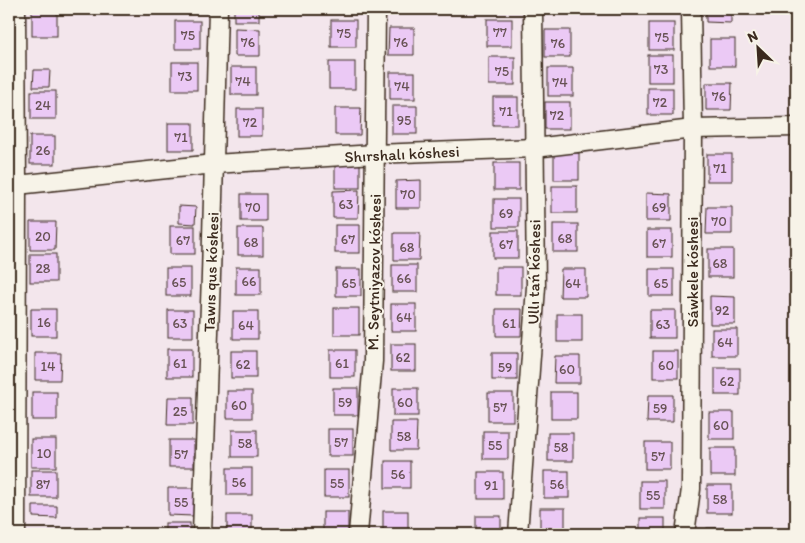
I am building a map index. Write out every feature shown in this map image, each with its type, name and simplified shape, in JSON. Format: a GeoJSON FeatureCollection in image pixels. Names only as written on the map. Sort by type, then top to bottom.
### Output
{"type":"FeatureCollection","features":[{"type":"Feature","properties":{"kind":"street"},"geometry":{"type":"LineString","coordinates":[[16,9],[13,185],[16,534]]}},
{"type":"Feature","properties":{"kind":"street","name":"Tawıs qus kóshesi"},"geometry":{"type":"LineString","coordinates":[[202,534],[212,275],[218,9]]}},
{"type":"Feature","properties":{"kind":"street","name":"M. Seytniyazov kóshesi"},"geometry":{"type":"LineString","coordinates":[[358,534],[373,361],[376,9]]}},
{"type":"Feature","properties":{"kind":"street","name":"Ullı tań kóshesi"},"geometry":{"type":"LineString","coordinates":[[518,534],[536,287],[533,9]]}},
{"type":"Feature","properties":{"kind":"street","name":"Sáwkele kóshesi"},"geometry":{"type":"LineString","coordinates":[[685,534],[691,489],[692,9]]}},
{"type":"Feature","properties":{"kind":"street","name":"Shırshalı kóshesi"},"geometry":{"type":"LineString","coordinates":[[13,185],[214,164],[375,154],[534,148],[693,129],[796,127]]}},
{"type":"Feature","properties":{"kind":"building"},"geometry":{"type":"Polygon","coordinates":[[[32,9],[57,9],[57,36],[32,36],[32,9]]]}},
{"type":"Feature","properties":{"kind":"building"},"geometry":{"type":"Polygon","coordinates":[[[173,9],[198,9],[198,12],[173,12],[173,9]]]}},
{"type":"Feature","properties":{"kind":"building"},"geometry":{"type":"Polygon","coordinates":[[[234,9],[259,9],[259,21],[234,21],[234,9]]]}},
{"type":"Feature","properties":{"kind":"building"},"geometry":{"type":"Polygon","coordinates":[[[706,9],[731,9],[731,23],[706,22],[706,9]]]}},
{"type":"Feature","properties":{"kind":"building"},"geometry":{"type":"Polygon","coordinates":[[[487,19],[512,19],[512,46],[487,46],[487,19]]]}},
{"type":"Feature","properties":{"kind":"building"},"geometry":{"type":"Polygon","coordinates":[[[331,20],[356,20],[356,47],[331,47],[331,20]]]}},
{"type":"Feature","properties":{"kind":"building"},"geometry":{"type":"Polygon","coordinates":[[[175,21],[200,21],[200,49],[175,49],[175,21]]]}},
{"type":"Feature","properties":{"kind":"building"},"geometry":{"type":"Polygon","coordinates":[[[649,23],[674,23],[674,50],[649,50],[649,23]]]}},
{"type":"Feature","properties":{"kind":"building"},"geometry":{"type":"Polygon","coordinates":[[[235,28],[260,29],[260,56],[235,56],[235,28]]]}},
{"type":"Feature","properties":{"kind":"building"},"geometry":{"type":"Polygon","coordinates":[[[389,28],[414,28],[414,55],[388,55],[389,28]]]}},
{"type":"Feature","properties":{"kind":"building"},"geometry":{"type":"Polygon","coordinates":[[[545,30],[570,30],[570,57],[545,57],[545,30]]]}},
{"type":"Feature","properties":{"kind":"building"},"geometry":{"type":"Polygon","coordinates":[[[710,39],[735,39],[735,66],[710,66],[710,39]]]}},
{"type":"Feature","properties":{"kind":"building"},"geometry":{"type":"Polygon","coordinates":[[[648,55],[673,55],[673,82],[648,82],[648,55]]]}},
{"type":"Feature","properties":{"kind":"building"},"geometry":{"type":"Polygon","coordinates":[[[489,57],[515,57],[515,85],[489,85],[489,57]]]}},
{"type":"Feature","properties":{"kind":"building"},"geometry":{"type":"Polygon","coordinates":[[[172,62],[197,62],[197,90],[172,90],[172,62]]]}},
{"type":"Feature","properties":{"kind":"building"},"geometry":{"type":"Polygon","coordinates":[[[329,62],[355,62],[355,89],[329,89],[329,62]]]}},
{"type":"Feature","properties":{"kind":"building"},"geometry":{"type":"Polygon","coordinates":[[[231,67],[256,67],[256,95],[231,95],[231,67]]]}},
{"type":"Feature","properties":{"kind":"building"},"geometry":{"type":"Polygon","coordinates":[[[548,68],[573,68],[573,96],[548,96],[548,68]]]}},
{"type":"Feature","properties":{"kind":"building"},"geometry":{"type":"Polygon","coordinates":[[[34,70],[50,70],[49,87],[33,87],[34,70]]]}},
{"type":"Feature","properties":{"kind":"building"},"geometry":{"type":"Polygon","coordinates":[[[390,72],[415,72],[415,99],[390,99],[390,72]]]}},
{"type":"Feature","properties":{"kind":"building"},"geometry":{"type":"Polygon","coordinates":[[[706,83],[732,83],[731,110],[706,110],[706,83]]]}},
{"type":"Feature","properties":{"kind":"building"},"geometry":{"type":"Polygon","coordinates":[[[648,88],[673,88],[673,115],[648,115],[648,88]]]}},
{"type":"Feature","properties":{"kind":"building"},"geometry":{"type":"Polygon","coordinates":[[[31,91],[56,91],[56,119],[31,119],[31,91]]]}},
{"type":"Feature","properties":{"kind":"building"},"geometry":{"type":"Polygon","coordinates":[[[493,97],[518,97],[518,125],[493,125],[493,97]]]}},
{"type":"Feature","properties":{"kind":"building"},"geometry":{"type":"Polygon","coordinates":[[[545,102],[570,102],[570,129],[545,129],[545,102]]]}},
{"type":"Feature","properties":{"kind":"building"},"geometry":{"type":"Polygon","coordinates":[[[392,106],[417,106],[417,134],[392,134],[392,106]]]}},
{"type":"Feature","properties":{"kind":"building"},"geometry":{"type":"Polygon","coordinates":[[[335,108],[361,108],[360,135],[335,135],[335,108]]]}},
{"type":"Feature","properties":{"kind":"building"},"geometry":{"type":"Polygon","coordinates":[[[237,109],[262,109],[262,136],[237,136],[237,109]]]}},
{"type":"Feature","properties":{"kind":"building"},"geometry":{"type":"Polygon","coordinates":[[[168,123],[193,123],[193,150],[168,150],[168,123]]]}},
{"type":"Feature","properties":{"kind":"building"},"geometry":{"type":"Polygon","coordinates":[[[30,136],[55,136],[55,164],[30,164],[30,136]]]}},
{"type":"Feature","properties":{"kind":"building"},"geometry":{"type":"Polygon","coordinates":[[[554,153],[579,153],[579,180],[554,180],[554,153]]]}},
{"type":"Feature","properties":{"kind":"building"},"geometry":{"type":"Polygon","coordinates":[[[707,154],[732,154],[732,181],[707,181],[707,154]]]}},
{"type":"Feature","properties":{"kind":"building"},"geometry":{"type":"Polygon","coordinates":[[[335,161],[360,161],[360,188],[335,188],[335,161]]]}},
{"type":"Feature","properties":{"kind":"building"},"geometry":{"type":"Polygon","coordinates":[[[494,163],[519,163],[519,190],[494,190],[494,163]]]}},
{"type":"Feature","properties":{"kind":"building"},"geometry":{"type":"Polygon","coordinates":[[[421,180],[421,208],[396,208],[396,181],[421,180]]]}},
{"type":"Feature","properties":{"kind":"building"},"geometry":{"type":"Polygon","coordinates":[[[552,186],[577,186],[577,213],[552,213],[552,186]]]}},
{"type":"Feature","properties":{"kind":"building"},"geometry":{"type":"Polygon","coordinates":[[[359,190],[358,218],[333,218],[333,191],[359,190]]]}},
{"type":"Feature","properties":{"kind":"building"},"geometry":{"type":"Polygon","coordinates":[[[646,193],[671,194],[671,221],[646,221],[646,193]]]}},
{"type":"Feature","properties":{"kind":"building"},"geometry":{"type":"Polygon","coordinates":[[[241,194],[266,194],[266,221],[241,221],[241,194]]]}},
{"type":"Feature","properties":{"kind":"building"},"geometry":{"type":"Polygon","coordinates":[[[494,199],[519,199],[519,227],[494,227],[494,199]]]}},
{"type":"Feature","properties":{"kind":"building"},"geometry":{"type":"Polygon","coordinates":[[[179,206],[196,207],[195,224],[179,223],[179,206]]]}},
{"type":"Feature","properties":{"kind":"building"},"geometry":{"type":"Polygon","coordinates":[[[707,207],[732,207],[732,234],[706,234],[707,207]]]}},
{"type":"Feature","properties":{"kind":"building"},"geometry":{"type":"Polygon","coordinates":[[[30,222],[56,222],[55,250],[30,250],[30,222]]]}},
{"type":"Feature","properties":{"kind":"building"},"geometry":{"type":"Polygon","coordinates":[[[553,224],[578,224],[578,252],[553,252],[553,224]]]}},
{"type":"Feature","properties":{"kind":"building"},"geometry":{"type":"Polygon","coordinates":[[[335,225],[360,225],[360,253],[335,253],[335,225]]]}},
{"type":"Feature","properties":{"kind":"building"},"geometry":{"type":"Polygon","coordinates":[[[170,226],[195,226],[195,254],[170,254],[170,226]]]}},
{"type":"Feature","properties":{"kind":"building"},"geometry":{"type":"Polygon","coordinates":[[[238,228],[263,228],[263,255],[238,255],[238,228]]]}},
{"type":"Feature","properties":{"kind":"building"},"geometry":{"type":"Polygon","coordinates":[[[647,230],[672,230],[672,257],[647,257],[647,230]]]}},
{"type":"Feature","properties":{"kind":"building"},"geometry":{"type":"Polygon","coordinates":[[[493,231],[518,231],[518,258],[493,258],[493,231]]]}},
{"type":"Feature","properties":{"kind":"building"},"geometry":{"type":"Polygon","coordinates":[[[394,233],[420,233],[419,260],[394,260],[394,233]]]}},
{"type":"Feature","properties":{"kind":"building"},"geometry":{"type":"Polygon","coordinates":[[[708,249],[733,249],[733,277],[708,277],[708,249]]]}},
{"type":"Feature","properties":{"kind":"building"},"geometry":{"type":"Polygon","coordinates":[[[30,254],[56,254],[56,282],[30,282],[30,254]]]}},
{"type":"Feature","properties":{"kind":"building"},"geometry":{"type":"Polygon","coordinates":[[[392,265],[417,265],[417,292],[392,292],[392,265]]]}},
{"type":"Feature","properties":{"kind":"building"},"geometry":{"type":"Polygon","coordinates":[[[236,267],[261,267],[261,295],[236,295],[236,267]]]}},
{"type":"Feature","properties":{"kind":"building"},"geometry":{"type":"Polygon","coordinates":[[[496,267],[521,267],[521,295],[496,295],[496,267]]]}},
{"type":"Feature","properties":{"kind":"building"},"geometry":{"type":"Polygon","coordinates":[[[166,268],[191,268],[191,296],[166,296],[166,268]]]}},
{"type":"Feature","properties":{"kind":"building"},"geometry":{"type":"Polygon","coordinates":[[[336,269],[361,269],[361,296],[336,296],[336,269]]]}},
{"type":"Feature","properties":{"kind":"building"},"geometry":{"type":"Polygon","coordinates":[[[561,269],[586,269],[586,297],[560,297],[561,269]]]}},
{"type":"Feature","properties":{"kind":"building"},"geometry":{"type":"Polygon","coordinates":[[[649,269],[674,269],[674,296],[649,296],[649,269]]]}},
{"type":"Feature","properties":{"kind":"building"},"geometry":{"type":"Polygon","coordinates":[[[710,296],[735,297],[735,324],[710,324],[710,296]]]}},
{"type":"Feature","properties":{"kind":"building"},"geometry":{"type":"Polygon","coordinates":[[[391,304],[416,304],[416,331],[391,331],[391,304]]]}},
{"type":"Feature","properties":{"kind":"building"},"geometry":{"type":"Polygon","coordinates":[[[334,308],[359,308],[359,335],[334,335],[334,308]]]}},
{"type":"Feature","properties":{"kind":"building"},"geometry":{"type":"Polygon","coordinates":[[[31,309],[56,309],[56,336],[31,336],[31,309]]]}},
{"type":"Feature","properties":{"kind":"building"},"geometry":{"type":"Polygon","coordinates":[[[496,309],[522,309],[521,336],[496,336],[496,309]]]}},
{"type":"Feature","properties":{"kind":"building"},"geometry":{"type":"Polygon","coordinates":[[[168,310],[193,310],[193,337],[168,337],[168,310]]]}},
{"type":"Feature","properties":{"kind":"building"},"geometry":{"type":"Polygon","coordinates":[[[650,310],[675,310],[675,338],[650,338],[650,310]]]}},
{"type":"Feature","properties":{"kind":"building"},"geometry":{"type":"Polygon","coordinates":[[[233,311],[258,311],[258,339],[233,339],[233,311]]]}},
{"type":"Feature","properties":{"kind":"building"},"geometry":{"type":"Polygon","coordinates":[[[557,314],[582,314],[582,342],[557,342],[557,314]]]}},
{"type":"Feature","properties":{"kind":"building"},"geometry":{"type":"Polygon","coordinates":[[[712,329],[737,329],[737,356],[712,356],[712,329]]]}},
{"type":"Feature","properties":{"kind":"building"},"geometry":{"type":"Polygon","coordinates":[[[391,344],[416,344],[416,371],[391,371],[391,344]]]}},
{"type":"Feature","properties":{"kind":"building"},"geometry":{"type":"Polygon","coordinates":[[[167,349],[192,349],[192,377],[167,377],[167,349]]]}},
{"type":"Feature","properties":{"kind":"building"},"geometry":{"type":"Polygon","coordinates":[[[330,350],[355,350],[355,377],[330,377],[330,350]]]}},
{"type":"Feature","properties":{"kind":"building"},"geometry":{"type":"Polygon","coordinates":[[[231,351],[256,351],[256,378],[231,378],[231,351]]]}},
{"type":"Feature","properties":{"kind":"building"},"geometry":{"type":"Polygon","coordinates":[[[653,351],[678,351],[678,378],[653,378],[653,351]]]}},
{"type":"Feature","properties":{"kind":"building"},"geometry":{"type":"Polygon","coordinates":[[[35,353],[61,353],[60,380],[35,380],[35,353]]]}},
{"type":"Feature","properties":{"kind":"building"},"geometry":{"type":"Polygon","coordinates":[[[492,353],[517,353],[517,380],[492,380],[492,353]]]}},
{"type":"Feature","properties":{"kind":"building"},"geometry":{"type":"Polygon","coordinates":[[[555,356],[580,356],[580,383],[554,383],[555,356]]]}},
{"type":"Feature","properties":{"kind":"building"},"geometry":{"type":"Polygon","coordinates":[[[715,368],[740,368],[740,395],[715,395],[715,368]]]}},
{"type":"Feature","properties":{"kind":"building"},"geometry":{"type":"Polygon","coordinates":[[[333,388],[358,388],[358,415],[333,415],[333,388]]]}},
{"type":"Feature","properties":{"kind":"building"},"geometry":{"type":"Polygon","coordinates":[[[393,388],[418,388],[418,416],[393,416],[393,388]]]}},
{"type":"Feature","properties":{"kind":"building"},"geometry":{"type":"Polygon","coordinates":[[[227,391],[252,391],[252,418],[227,418],[227,391]]]}},
{"type":"Feature","properties":{"kind":"building"},"geometry":{"type":"Polygon","coordinates":[[[32,392],[57,392],[57,420],[32,420],[32,392]]]}},
{"type":"Feature","properties":{"kind":"building"},"geometry":{"type":"Polygon","coordinates":[[[551,392],[577,392],[577,419],[551,419],[551,392]]]}},
{"type":"Feature","properties":{"kind":"building"},"geometry":{"type":"Polygon","coordinates":[[[488,393],[513,393],[513,421],[488,421],[488,393]]]}},
{"type":"Feature","properties":{"kind":"building"},"geometry":{"type":"Polygon","coordinates":[[[648,395],[673,395],[673,422],[647,422],[648,395]]]}},
{"type":"Feature","properties":{"kind":"building"},"geometry":{"type":"Polygon","coordinates":[[[168,397],[193,397],[193,425],[167,425],[168,397]]]}},
{"type":"Feature","properties":{"kind":"building"},"geometry":{"type":"Polygon","coordinates":[[[709,412],[734,412],[734,439],[709,439],[709,412]]]}},
{"type":"Feature","properties":{"kind":"building"},"geometry":{"type":"Polygon","coordinates":[[[391,422],[417,422],[416,450],[391,450],[391,422]]]}},
{"type":"Feature","properties":{"kind":"building"},"geometry":{"type":"Polygon","coordinates":[[[328,429],[353,429],[353,456],[328,456],[328,429]]]}},
{"type":"Feature","properties":{"kind":"building"},"geometry":{"type":"Polygon","coordinates":[[[232,430],[257,430],[257,457],[232,457],[232,430]]]}},
{"type":"Feature","properties":{"kind":"building"},"geometry":{"type":"Polygon","coordinates":[[[483,431],[508,431],[508,459],[483,459],[483,431]]]}},
{"type":"Feature","properties":{"kind":"building"},"geometry":{"type":"Polygon","coordinates":[[[548,433],[573,433],[573,461],[548,461],[548,433]]]}},
{"type":"Feature","properties":{"kind":"building"},"geometry":{"type":"Polygon","coordinates":[[[31,439],[56,439],[56,467],[31,467],[31,439]]]}},
{"type":"Feature","properties":{"kind":"building"},"geometry":{"type":"Polygon","coordinates":[[[169,440],[194,440],[194,467],[169,467],[169,440]]]}},
{"type":"Feature","properties":{"kind":"building"},"geometry":{"type":"Polygon","coordinates":[[[645,442],[670,442],[670,469],[645,469],[645,442]]]}},
{"type":"Feature","properties":{"kind":"building"},"geometry":{"type":"Polygon","coordinates":[[[710,448],[735,448],[735,476],[710,476],[710,448]]]}},
{"type":"Feature","properties":{"kind":"building"},"geometry":{"type":"Polygon","coordinates":[[[385,461],[410,461],[410,488],[385,488],[385,461]]]}},
{"type":"Feature","properties":{"kind":"building"},"geometry":{"type":"Polygon","coordinates":[[[227,468],[252,468],[252,495],[227,495],[227,468]]]}},
{"type":"Feature","properties":{"kind":"building"},"geometry":{"type":"Polygon","coordinates":[[[31,470],[56,470],[56,497],[31,497],[31,470]]]}},
{"type":"Feature","properties":{"kind":"building"},"geometry":{"type":"Polygon","coordinates":[[[324,470],[349,470],[349,497],[324,497],[324,470]]]}},
{"type":"Feature","properties":{"kind":"building"},"geometry":{"type":"Polygon","coordinates":[[[544,471],[569,471],[569,498],[544,498],[544,471]]]}},
{"type":"Feature","properties":{"kind":"building"},"geometry":{"type":"Polygon","coordinates":[[[478,472],[503,472],[503,499],[478,499],[478,472]]]}},
{"type":"Feature","properties":{"kind":"building"},"geometry":{"type":"Polygon","coordinates":[[[640,481],[665,481],[665,509],[640,509],[640,481]]]}},
{"type":"Feature","properties":{"kind":"building"},"geometry":{"type":"Polygon","coordinates":[[[707,485],[732,485],[732,513],[707,513],[707,485]]]}},
{"type":"Feature","properties":{"kind":"building"},"geometry":{"type":"Polygon","coordinates":[[[168,488],[194,488],[193,516],[168,515],[168,488]]]}},
{"type":"Feature","properties":{"kind":"building"},"geometry":{"type":"Polygon","coordinates":[[[33,506],[57,506],[57,518],[33,517],[33,506]]]}},
{"type":"Feature","properties":{"kind":"building"},"geometry":{"type":"Polygon","coordinates":[[[540,508],[565,508],[565,534],[540,534],[540,508]]]}},
{"type":"Feature","properties":{"kind":"building"},"geometry":{"type":"Polygon","coordinates":[[[383,511],[408,511],[408,534],[383,534],[383,511]]]}},
{"type":"Feature","properties":{"kind":"building"},"geometry":{"type":"Polygon","coordinates":[[[323,512],[348,512],[348,534],[323,534],[323,512]]]}},
{"type":"Feature","properties":{"kind":"building"},"geometry":{"type":"Polygon","coordinates":[[[227,515],[252,515],[252,534],[227,534],[227,515]]]}},
{"type":"Feature","properties":{"kind":"building"},"geometry":{"type":"Polygon","coordinates":[[[476,516],[501,516],[501,534],[476,534],[476,516]]]}},
{"type":"Feature","properties":{"kind":"building"},"geometry":{"type":"Polygon","coordinates":[[[640,518],[665,518],[665,534],[640,534],[640,518]]]}},
{"type":"Feature","properties":{"kind":"building"},"geometry":{"type":"Polygon","coordinates":[[[165,523],[190,523],[190,534],[165,534],[165,523]]]}},
{"type":"Feature","properties":{"kind":"building"},"geometry":{"type":"Polygon","coordinates":[[[707,528],[732,528],[732,534],[707,534],[707,528]]]}}]}
